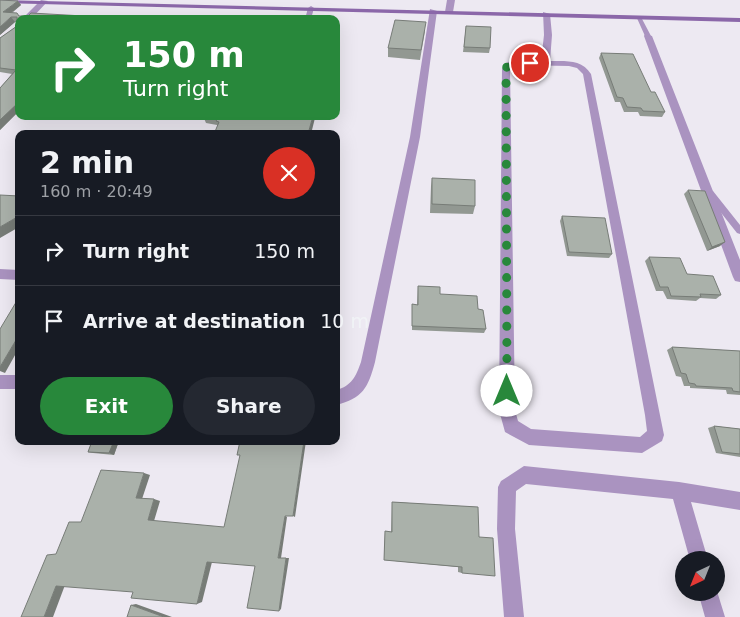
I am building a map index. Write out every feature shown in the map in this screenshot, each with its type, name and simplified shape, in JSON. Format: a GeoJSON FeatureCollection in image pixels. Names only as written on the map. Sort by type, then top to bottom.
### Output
{"type":"FeatureCollection","features":[{"type":"Feature","properties":{"kind":"main road"},"geometry":{"type":"LineString","coordinates":[[0,0],[138,2],[740,20]]}},
{"type":"Feature","properties":{"kind":"street"},"geometry":{"type":"LineString","coordinates":[[449,12],[451,0]]}},
{"type":"Feature","properties":{"kind":"street"},"geometry":{"type":"LineString","coordinates":[[30,15],[44,1]]}},
{"type":"Feature","properties":{"kind":"street"},"geometry":{"type":"LineString","coordinates":[[340,397],[352,393],[362,383],[368,362],[415,137],[433,12]]}},
{"type":"Feature","properties":{"kind":"street"},"geometry":{"type":"LineString","coordinates":[[545,64],[548,35],[546,14]]}},
{"type":"Feature","properties":{"kind":"street"},"geometry":{"type":"LineString","coordinates":[[648,36],[740,277]]}},
{"type":"Feature","properties":{"kind":"street"},"geometry":{"type":"LineString","coordinates":[[514,62],[545,64],[579,65],[585,68],[588,74],[655,429],[656,436],[642,446],[529,437],[511,426],[507,410],[506,69],[508,64],[514,62]]}},
{"type":"Feature","properties":{"kind":"street"},"geometry":{"type":"LineString","coordinates":[[0,274],[15,275]]}},
{"type":"Feature","properties":{"kind":"street"},"geometry":{"type":"LineString","coordinates":[[0,382],[15,382]]}},
{"type":"Feature","properties":{"kind":"street"},"geometry":{"type":"LineString","coordinates":[[514,617],[506,529],[507,487],[524,475],[679,491],[740,500]]}},
{"type":"Feature","properties":{"kind":"street"},"geometry":{"type":"LineString","coordinates":[[679,491],[696,551]]}},
{"type":"Feature","properties":{"kind":"street"},"geometry":{"type":"LineString","coordinates":[[711,601],[715,617]]}},
{"type":"Feature","properties":{"kind":"lane"},"geometry":{"type":"LineString","coordinates":[[309,15],[311,8]]}},
{"type":"Feature","properties":{"kind":"lane"},"geometry":{"type":"LineString","coordinates":[[638,17],[648,36]]}},
{"type":"Feature","properties":{"kind":"lane"},"geometry":{"type":"LineString","coordinates":[[707,190],[740,231]]}},
{"type":"Feature","properties":{"kind":"building"},"geometry":{"type":"Polygon","coordinates":[[[0,0],[18,1],[3,12],[17,13],[18,15],[11,17],[0,27],[0,0]]]}},
{"type":"Feature","properties":{"kind":"building"},"geometry":{"type":"Polygon","coordinates":[[[31,13],[66,15],[29,15],[31,13]]]}},
{"type":"Feature","properties":{"kind":"building"},"geometry":{"type":"Polygon","coordinates":[[[395,20],[426,22],[421,50],[388,48],[395,20]]]}},
{"type":"Feature","properties":{"kind":"building"},"geometry":{"type":"Polygon","coordinates":[[[466,26],[491,27],[490,48],[464,47],[466,26]]]}},
{"type":"Feature","properties":{"kind":"building"},"geometry":{"type":"Polygon","coordinates":[[[15,27],[15,70],[0,68],[0,38],[15,27]]]}},
{"type":"Feature","properties":{"kind":"building"},"geometry":{"type":"Polygon","coordinates":[[[601,53],[633,54],[651,92],[655,92],[665,112],[643,111],[641,108],[627,107],[623,98],[617,97],[601,53]]]}},
{"type":"Feature","properties":{"kind":"building"},"geometry":{"type":"Polygon","coordinates":[[[15,71],[15,106],[0,120],[0,88],[15,71]]]}},
{"type":"Feature","properties":{"kind":"building"},"geometry":{"type":"Polygon","coordinates":[[[312,120],[309,130],[216,130],[219,122],[216,121],[312,120]]]}},
{"type":"Feature","properties":{"kind":"building"},"geometry":{"type":"Polygon","coordinates":[[[432,178],[475,180],[475,206],[432,204],[432,178]]]}},
{"type":"Feature","properties":{"kind":"building"},"geometry":{"type":"Polygon","coordinates":[[[688,190],[705,191],[725,242],[712,247],[688,190]]]}},
{"type":"Feature","properties":{"kind":"building"},"geometry":{"type":"Polygon","coordinates":[[[0,195],[15,196],[15,218],[0,227],[0,195]]]}},
{"type":"Feature","properties":{"kind":"building"},"geometry":{"type":"Polygon","coordinates":[[[562,216],[605,218],[612,254],[569,252],[562,216]]]}},
{"type":"Feature","properties":{"kind":"building"},"geometry":{"type":"Polygon","coordinates":[[[649,257],[680,258],[687,274],[713,276],[721,295],[700,294],[701,297],[671,296],[668,287],[660,287],[649,257]]]}},
{"type":"Feature","properties":{"kind":"building"},"geometry":{"type":"Polygon","coordinates":[[[418,286],[440,287],[440,294],[477,296],[478,309],[483,310],[486,329],[412,326],[412,304],[418,305],[418,286]]]}},
{"type":"Feature","properties":{"kind":"building"},"geometry":{"type":"Polygon","coordinates":[[[15,304],[15,342],[0,367],[0,329],[15,304]]]}},
{"type":"Feature","properties":{"kind":"building"},"geometry":{"type":"Polygon","coordinates":[[[672,347],[740,351],[740,392],[733,391],[732,388],[696,386],[689,383],[686,374],[681,373],[672,347]]]}},
{"type":"Feature","properties":{"kind":"building"},"geometry":{"type":"Polygon","coordinates":[[[714,426],[740,429],[740,454],[722,452],[714,426]]]}},
{"type":"Feature","properties":{"kind":"building"},"geometry":{"type":"Polygon","coordinates":[[[91,445],[112,445],[109,453],[88,452],[91,445]]]}},
{"type":"Feature","properties":{"kind":"building"},"geometry":{"type":"Polygon","coordinates":[[[239,445],[303,445],[293,516],[285,516],[278,558],[286,558],[279,611],[247,608],[255,566],[207,562],[197,604],[131,598],[133,592],[56,586],[44,617],[21,617],[47,555],[56,554],[69,522],[81,522],[101,470],[144,473],[136,498],[154,499],[148,520],[224,527],[240,455],[237,455],[239,445]]]}},
{"type":"Feature","properties":{"kind":"building"},"geometry":{"type":"Polygon","coordinates":[[[392,502],[478,507],[479,537],[493,538],[495,576],[462,573],[462,567],[384,560],[385,531],[392,532],[392,502]]]}},
{"type":"Feature","properties":{"kind":"building"},"geometry":{"type":"Polygon","coordinates":[[[131,605],[164,617],[127,617],[131,605]]]}},
{"type":"Feature","properties":{"kind":"route"},"geometry":{"type":"LineString","coordinates":[[507,391],[506,69],[508,64],[514,62],[530,63]]}}]}
